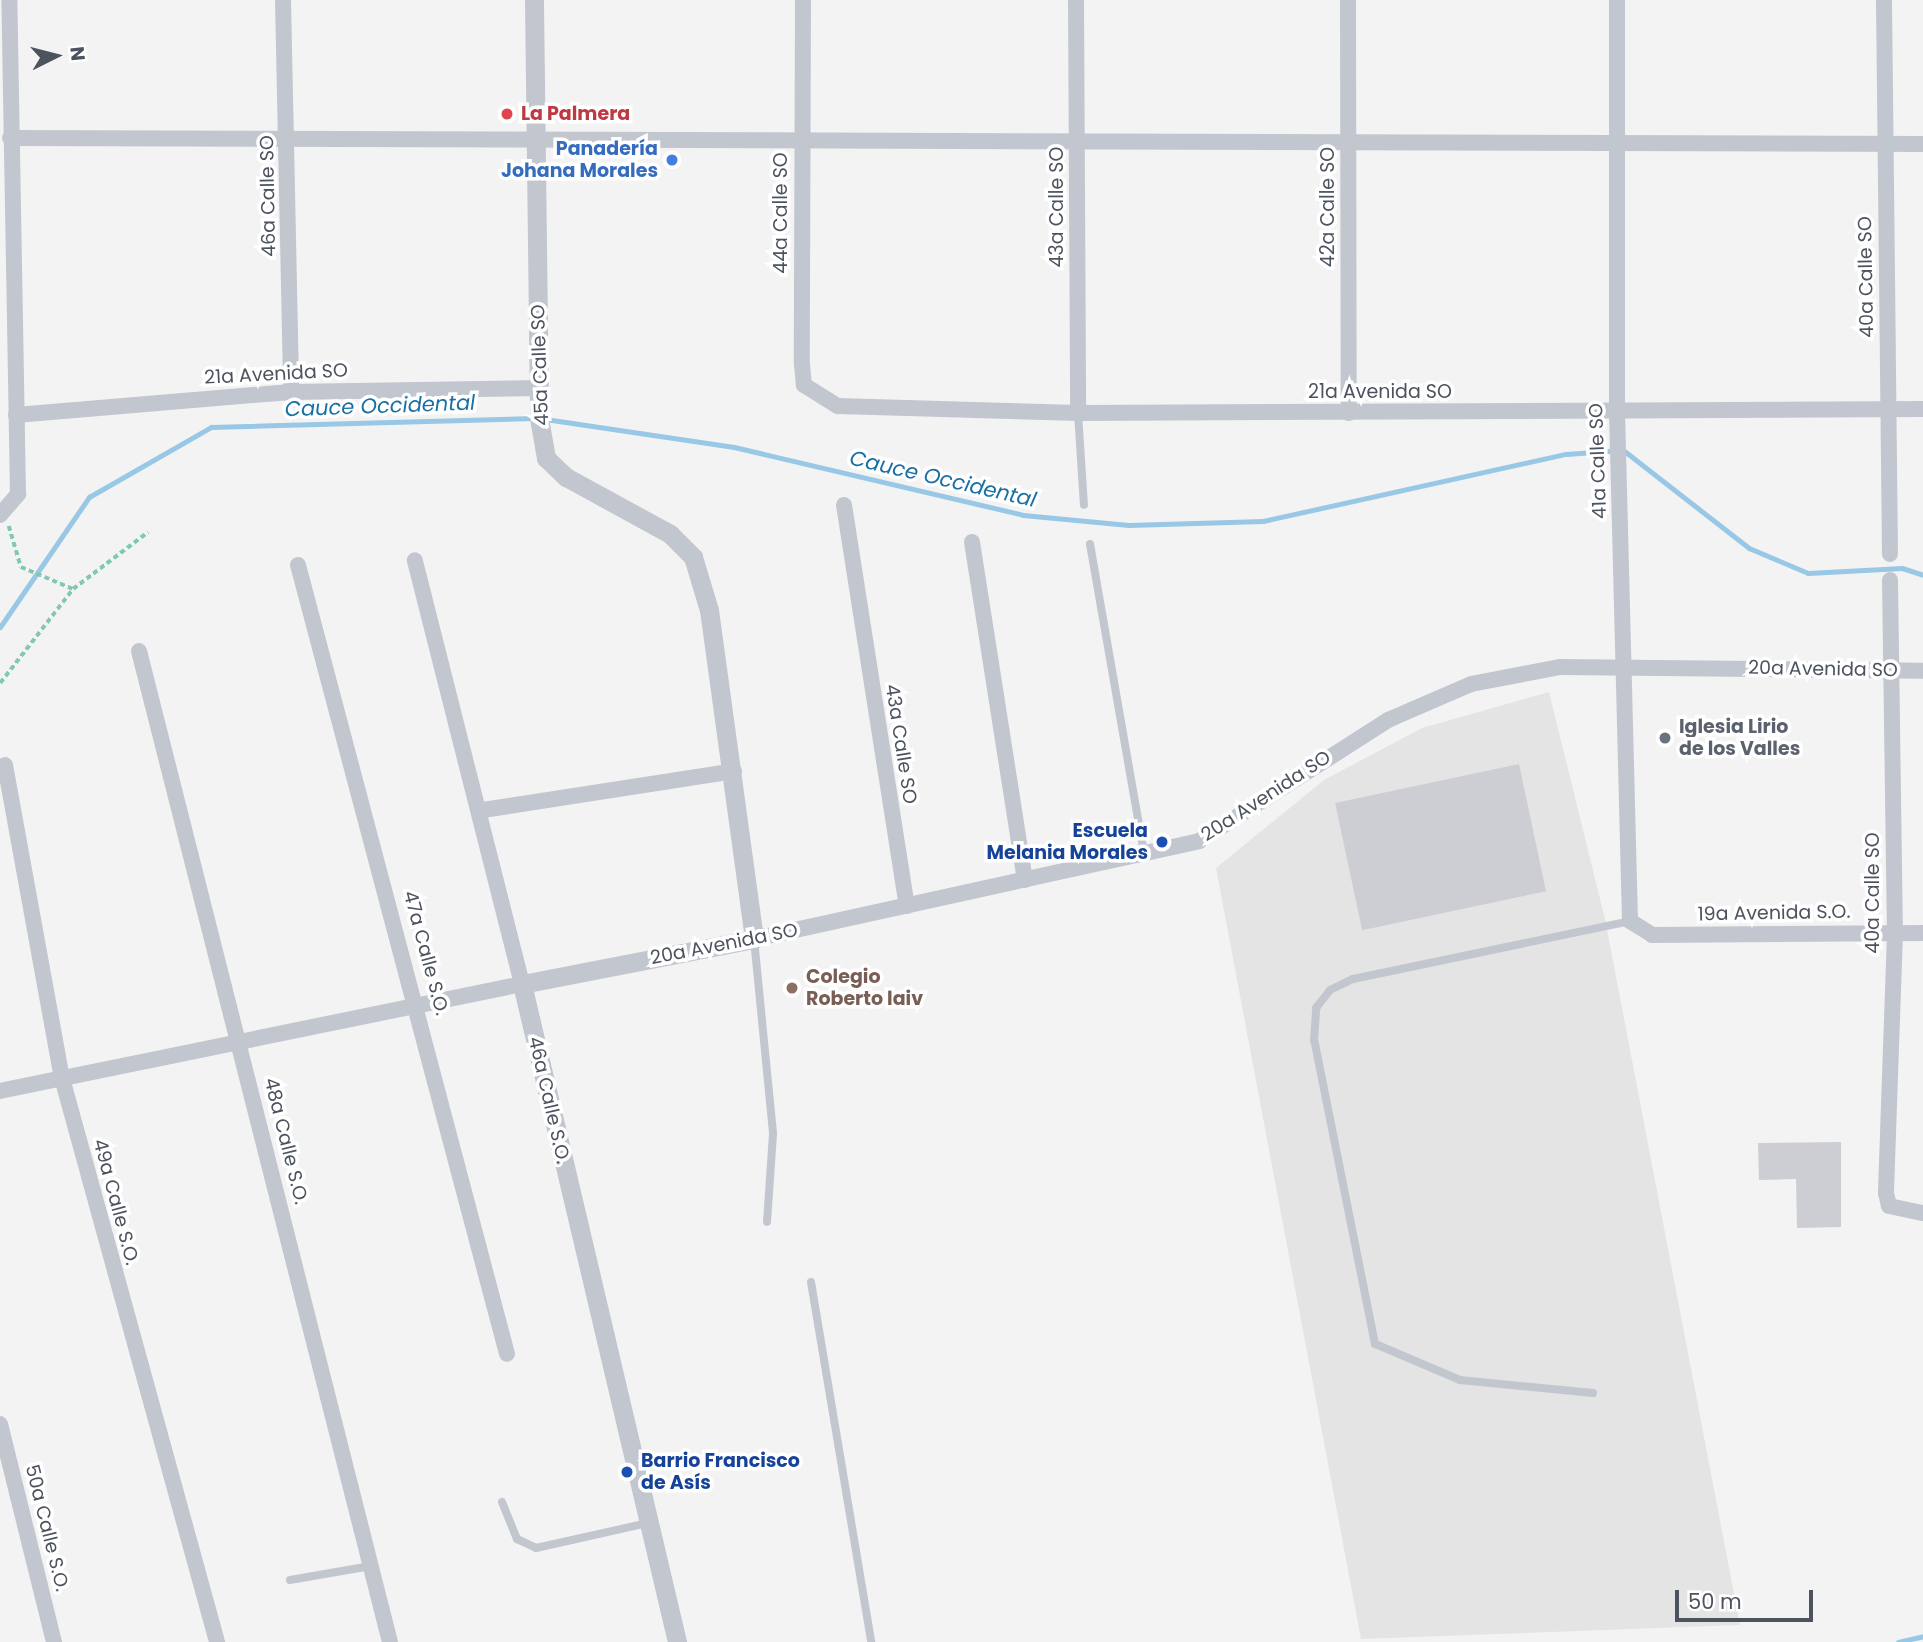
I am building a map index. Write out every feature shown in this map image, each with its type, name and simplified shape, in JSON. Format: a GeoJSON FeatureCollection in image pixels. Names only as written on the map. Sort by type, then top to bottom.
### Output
{"type":"FeatureCollection","features":[{"type":"Feature","properties":{"kind":"street"},"geometry":{"type":"LineString","coordinates":[[0,515],[18,494],[9,0]]}},
{"type":"Feature","properties":{"kind":"street","name":"46a Calle SO"},"geometry":{"type":"LineString","coordinates":[[283,0],[289,139],[291,391]]}},
{"type":"Feature","properties":{"kind":"street","name":"45a Calle SO"},"geometry":{"type":"LineString","coordinates":[[534,0],[539,388],[546,458],[566,477],[670,534],[693,557],[709,610],[734,771],[754,939]]}},
{"type":"Feature","properties":{"kind":"street","name":"44a Calle SO"},"geometry":{"type":"LineString","coordinates":[[803,0],[801,140],[804,385],[838,406]]}},
{"type":"Feature","properties":{"kind":"street","name":"43a Calle SO"},"geometry":{"type":"LineString","coordinates":[[1076,0],[1078,413]]}},
{"type":"Feature","properties":{"kind":"street","name":"42a Calle SO"},"geometry":{"type":"LineString","coordinates":[[1348,0],[1349,413]]}},
{"type":"Feature","properties":{"kind":"street","name":"41a Calle SO"},"geometry":{"type":"LineString","coordinates":[[1617,0],[1617,411],[1620,438],[1630,921]]}},
{"type":"Feature","properties":{"kind":"street","name":"40a Calle SO"},"geometry":{"type":"LineString","coordinates":[[1884,0],[1890,554]]}},
{"type":"Feature","properties":{"kind":"street"},"geometry":{"type":"LineString","coordinates":[[10,138],[1349,140],[1923,145]]}},
{"type":"Feature","properties":{"kind":"street","name":"21a Avenida SO"},"geometry":{"type":"LineString","coordinates":[[16,415],[291,391],[539,388]]}},
{"type":"Feature","properties":{"kind":"street","name":"21a Avenida SO"},"geometry":{"type":"LineString","coordinates":[[838,406],[1078,413],[1923,409]]}},
{"type":"Feature","properties":{"kind":"street","name":"43a Calle SO"},"geometry":{"type":"LineString","coordinates":[[844,505],[907,906]]}},
{"type":"Feature","properties":{"kind":"street"},"geometry":{"type":"LineString","coordinates":[[972,542],[1025,880]]}},
{"type":"Feature","properties":{"kind":"street","name":"46a Calle S.O."},"geometry":{"type":"LineString","coordinates":[[415,560],[483,810],[677,1642]]}},
{"type":"Feature","properties":{"kind":"street","name":"47a Calle S.O."},"geometry":{"type":"LineString","coordinates":[[298,565],[419,1005],[507,1354]]}},
{"type":"Feature","properties":{"kind":"street","name":"40a Calle SO"},"geometry":{"type":"LineString","coordinates":[[1890,580],[1895,933],[1889,1206],[1923,1213]]}},
{"type":"Feature","properties":{"kind":"street","name":"48a Calle S.O."},"geometry":{"type":"LineString","coordinates":[[139,651],[390,1642]]}},
{"type":"Feature","properties":{"kind":"street","name":"20a Avenida SO"},"geometry":{"type":"LineString","coordinates":[[522,984],[754,939],[1025,880],[1145,857],[1199,841],[1388,720],[1471,684],[1560,667],[1923,671]]}},
{"type":"Feature","properties":{"kind":"street","name":"49a Calle S.O."},"geometry":{"type":"LineString","coordinates":[[5,765],[62,1078],[217,1642]]}},
{"type":"Feature","properties":{"kind":"street"},"geometry":{"type":"LineString","coordinates":[[483,810],[734,771]]}},
{"type":"Feature","properties":{"kind":"street","name":"19a Avenida S.O."},"geometry":{"type":"LineString","coordinates":[[1630,921],[1652,935],[1923,933]]}},
{"type":"Feature","properties":{"kind":"street"},"geometry":{"type":"LineString","coordinates":[[0,1091],[522,984]]}},
{"type":"Feature","properties":{"kind":"street","name":"50a Calle S.O."},"geometry":{"type":"LineString","coordinates":[[0,1424],[54,1642]]}},
{"type":"Feature","properties":{"kind":"lane"},"geometry":{"type":"LineString","coordinates":[[1078,413],[1084,505]]}},
{"type":"Feature","properties":{"kind":"lane"},"geometry":{"type":"LineString","coordinates":[[1090,544],[1145,857]]}},
{"type":"Feature","properties":{"kind":"lane"},"geometry":{"type":"LineString","coordinates":[[1593,1393],[1460,1380],[1375,1344],[1314,1040],[1315,1019],[1329,990],[1353,979],[1630,921]]}},
{"type":"Feature","properties":{"kind":"lane"},"geometry":{"type":"LineString","coordinates":[[754,939],[773,1135],[766,1222]]}},
{"type":"Feature","properties":{"kind":"lane"},"geometry":{"type":"LineString","coordinates":[[811,1282],[871,1642]]}},
{"type":"Feature","properties":{"kind":"lane"},"geometry":{"type":"LineString","coordinates":[[502,1502],[517,1539],[536,1548],[648,1522]]}},
{"type":"Feature","properties":{"kind":"lane"},"geometry":{"type":"LineString","coordinates":[[289,1580],[371,1566]]}},
{"type":"Feature","properties":{"kind":"path"},"geometry":{"type":"LineString","coordinates":[[0,683],[73,589],[148,532]]}},
{"type":"Feature","properties":{"kind":"path"},"geometry":{"type":"LineString","coordinates":[[11,533],[21,567],[73,589]]}},
{"type":"Feature","properties":{"kind":"shaded area"},"geometry":{"type":"Polygon","coordinates":[[[1549,692],[1605,919],[1740,1625],[1361,1639],[1216,868],[1324,780],[1422,728],[1549,692]]]}},
{"type":"Feature","properties":{"kind":"building"},"geometry":{"type":"Polygon","coordinates":[[[1519,764],[1546,891],[1362,930],[1335,803],[1519,764]]]}},
{"type":"Feature","properties":{"kind":"building"},"geometry":{"type":"Polygon","coordinates":[[[1841,1142],[1841,1227],[1797,1228],[1796,1179],[1759,1180],[1758,1143],[1841,1142]]]}},
{"type":"Feature","properties":{"kind":"waterway","name":"Cauce Occidental"},"geometry":{"type":"LineString","coordinates":[[0,627],[89,497],[211,427],[535,418]]}},
{"type":"Feature","properties":{"kind":"waterway","name":"Cauce Occidental"},"geometry":{"type":"LineString","coordinates":[[545,419],[734,447],[1023,515],[1129,525],[1263,521],[1566,454],[1623,450],[1749,548],[1808,573],[1902,568],[1923,575]]}},
{"type":"Feature","properties":{"kind":"waterway"},"geometry":{"type":"LineString","coordinates":[[1898,1642],[1923,1636]]}},
{"type":"Feature","properties":{"kind":"place","name":"La Palmera"},"geometry":{"type":"Point","coordinates":[507,114]}},
{"type":"Feature","properties":{"kind":"place","name":"Panadería Johana Morales"},"geometry":{"type":"Point","coordinates":[672,160]}},
{"type":"Feature","properties":{"kind":"place","name":"Iglesia Lirio de los Valles"},"geometry":{"type":"Point","coordinates":[1665,738]}},
{"type":"Feature","properties":{"kind":"place","name":"Escuela Melania Morales"},"geometry":{"type":"Point","coordinates":[1162,842]}},
{"type":"Feature","properties":{"kind":"place","name":"Colegio Roberto laiv"},"geometry":{"type":"Point","coordinates":[792,988]}},
{"type":"Feature","properties":{"kind":"place","name":"Barrio Francisco de Asís"},"geometry":{"type":"Point","coordinates":[627,1472]}}]}
